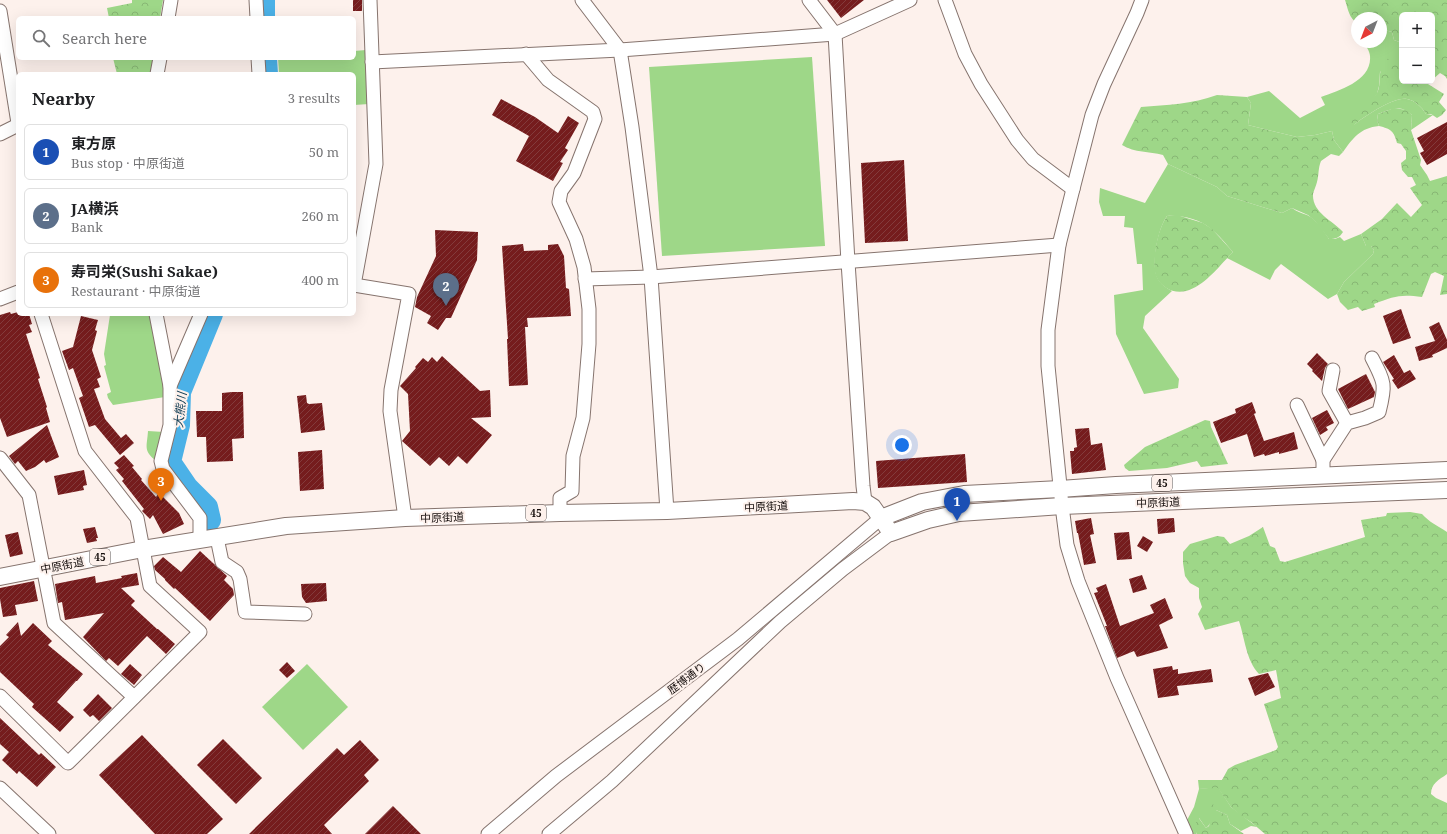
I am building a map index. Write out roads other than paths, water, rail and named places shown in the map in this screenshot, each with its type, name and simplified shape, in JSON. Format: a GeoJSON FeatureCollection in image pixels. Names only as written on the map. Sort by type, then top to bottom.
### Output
{"type":"FeatureCollection","features":[{"type":"Feature","properties":{"kind":"main road","name":"中原街道"},"geometry":{"type":"LineString","coordinates":[[881,518],[922,502],[964,494],[1116,485],[1447,470]]}},
{"type":"Feature","properties":{"kind":"main road","name":"中原街道"},"geometry":{"type":"LineString","coordinates":[[891,533],[928,520],[959,513],[1062,506],[1447,490]]}},
{"type":"Feature","properties":{"kind":"main road","name":"中原街道"},"geometry":{"type":"LineString","coordinates":[[0,577],[143,549],[286,526],[405,518],[667,511],[853,501],[865,502]]}},
{"type":"Feature","properties":{"kind":"main road"},"geometry":{"type":"LineString","coordinates":[[865,502],[873,507],[891,533]]}},
{"type":"Feature","properties":{"kind":"street"},"geometry":{"type":"LineString","coordinates":[[168,16],[171,0]]}},
{"type":"Feature","properties":{"kind":"street"},"geometry":{"type":"LineString","coordinates":[[256,0],[257,16]]}},
{"type":"Feature","properties":{"kind":"street"},"geometry":{"type":"LineString","coordinates":[[356,274],[376,164],[370,0]]}},
{"type":"Feature","properties":{"kind":"street"},"geometry":{"type":"LineString","coordinates":[[582,0],[620,50],[632,127],[651,277],[667,511]]}},
{"type":"Feature","properties":{"kind":"street"},"geometry":{"type":"LineString","coordinates":[[809,0],[835,34],[848,262],[865,502]]}},
{"type":"Feature","properties":{"kind":"street"},"geometry":{"type":"LineString","coordinates":[[372,62],[620,50],[835,34],[910,0]]}},
{"type":"Feature","properties":{"kind":"street"},"geometry":{"type":"LineString","coordinates":[[945,0],[965,54],[981,84],[1017,140],[1033,159],[1073,189]]}},
{"type":"Feature","properties":{"kind":"street"},"geometry":{"type":"LineString","coordinates":[[1142,0],[1104,84],[1092,115],[1059,245],[1048,330],[1048,366],[1067,545],[1078,581],[1117,678],[1186,834]]}},
{"type":"Feature","properties":{"kind":"street"},"geometry":{"type":"LineString","coordinates":[[0,11],[16,111]]}},
{"type":"Feature","properties":{"kind":"street"},"geometry":{"type":"LineString","coordinates":[[526,54],[548,80],[593,112],[595,119],[574,173],[561,191],[559,202],[576,239],[584,267],[589,309],[589,344],[583,418],[573,456],[572,491],[560,498],[560,513]]}},
{"type":"Feature","properties":{"kind":"street"},"geometry":{"type":"LineString","coordinates":[[157,72],[160,60]]}},
{"type":"Feature","properties":{"kind":"street"},"geometry":{"type":"LineString","coordinates":[[258,60],[259,72]]}},
{"type":"Feature","properties":{"kind":"street"},"geometry":{"type":"LineString","coordinates":[[0,134],[16,125]]}},
{"type":"Feature","properties":{"kind":"street"},"geometry":{"type":"LineString","coordinates":[[585,279],[651,277],[1059,245]]}},
{"type":"Feature","properties":{"kind":"street"},"geometry":{"type":"LineString","coordinates":[[356,285],[409,294],[391,390],[390,411],[405,518]]}},
{"type":"Feature","properties":{"kind":"street"},"geometry":{"type":"LineString","coordinates":[[0,299],[16,293]]}},
{"type":"Feature","properties":{"kind":"street"},"geometry":{"type":"LineString","coordinates":[[0,696],[68,763],[200,632],[150,586],[137,518],[85,451],[42,316]]}},
{"type":"Feature","properties":{"kind":"street"},"geometry":{"type":"LineString","coordinates":[[156,316],[170,386],[170,424],[162,461],[163,469],[200,518],[200,540]]}},
{"type":"Feature","properties":{"kind":"street"},"geometry":{"type":"LineString","coordinates":[[170,386],[200,316]]}},
{"type":"Feature","properties":{"kind":"street"},"geometry":{"type":"LineString","coordinates":[[1323,460],[1347,423],[1379,412],[1384,392],[1383,379],[1372,358]]}},
{"type":"Feature","properties":{"kind":"street"},"geometry":{"type":"LineString","coordinates":[[1333,370],[1329,391],[1347,423]]}},
{"type":"Feature","properties":{"kind":"street"},"geometry":{"type":"LineString","coordinates":[[1297,405],[1323,460],[1322,476]]}},
{"type":"Feature","properties":{"kind":"street"},"geometry":{"type":"LineString","coordinates":[[0,458],[29,495],[42,569],[54,623],[134,697]]}},
{"type":"Feature","properties":{"kind":"street","name":"歴博通り"},"geometry":{"type":"LineString","coordinates":[[488,834],[556,776],[738,639],[881,518]]}},
{"type":"Feature","properties":{"kind":"street","name":"歴博通り"},"geometry":{"type":"LineString","coordinates":[[549,834],[612,781],[780,622],[843,569],[891,533]]}},
{"type":"Feature","properties":{"kind":"street"},"geometry":{"type":"LineString","coordinates":[[217,538],[222,562],[237,572],[240,578],[246,612],[305,614]]}},
{"type":"Feature","properties":{"kind":"street"},"geometry":{"type":"LineString","coordinates":[[0,788],[49,834]]}},
{"type":"Feature","properties":{"kind":"waterway","name":"大熊川"},"geometry":{"type":"LineString","coordinates":[[264,0],[264,16]]}},
{"type":"Feature","properties":{"kind":"waterway","name":"大熊川"},"geometry":{"type":"LineString","coordinates":[[266,60],[267,72]]}},
{"type":"Feature","properties":{"kind":"waterway","name":"大熊川"},"geometry":{"type":"LineString","coordinates":[[210,520],[207,507],[187,487],[170,462],[179,425],[180,392],[211,316]]}},
{"type":"Feature","properties":{"kind":"place","name":"JA横浜"},"geometry":{"type":"Point","coordinates":[446,306]}},
{"type":"Feature","properties":{"kind":"place","name":"寿司栄(Sushi Sakae)"},"geometry":{"type":"Point","coordinates":[161,501]}},
{"type":"Feature","properties":{"kind":"place","name":"東方原"},"geometry":{"type":"Point","coordinates":[957,521]}}]}
